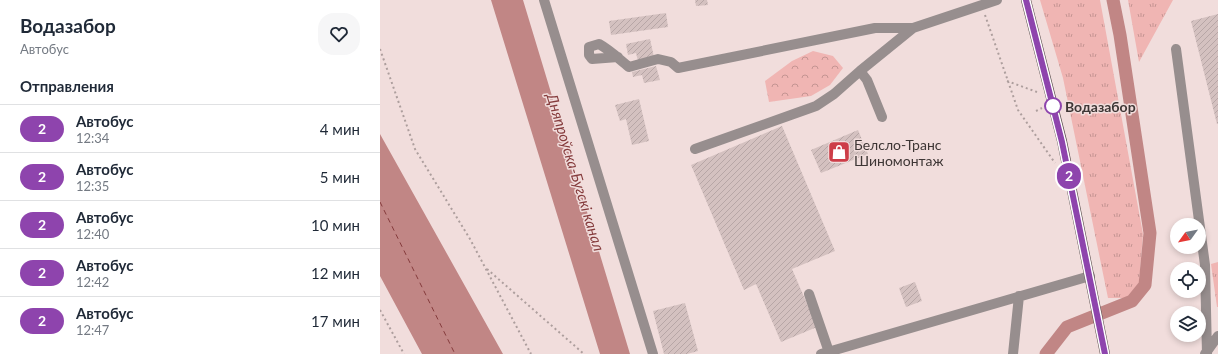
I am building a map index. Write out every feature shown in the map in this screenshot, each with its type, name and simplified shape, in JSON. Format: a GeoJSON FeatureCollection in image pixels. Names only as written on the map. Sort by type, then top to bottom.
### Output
{"type":"FeatureCollection","features":[{"type":"Feature","properties":{"kind":"main road"},"geometry":{"type":"LineString","coordinates":[[1026,0],[1062,142],[1105,354]]}},
{"type":"Feature","properties":{"kind":"lane"},"geometry":{"type":"LineString","coordinates":[[544,0],[653,354]]}},
{"type":"Feature","properties":{"kind":"lane"},"geometry":{"type":"LineString","coordinates":[[618,57],[629,67],[658,59],[671,62],[678,68],[875,28],[913,28],[996,0]]}},
{"type":"Feature","properties":{"kind":"lane"},"geometry":{"type":"LineString","coordinates":[[695,148],[816,106],[834,94],[913,28]]}},
{"type":"Feature","properties":{"kind":"lane"},"geometry":{"type":"LineString","coordinates":[[1176,49],[1205,265],[1206,354]]}},
{"type":"Feature","properties":{"kind":"lane"},"geometry":{"type":"LineString","coordinates":[[860,71],[867,80],[882,117]]}},
{"type":"Feature","properties":{"kind":"lane"},"geometry":{"type":"LineString","coordinates":[[809,294],[825,353],[1090,276]]}},
{"type":"Feature","properties":{"kind":"lane"},"geometry":{"type":"LineString","coordinates":[[1013,354],[1019,296]]}},
{"type":"Feature","properties":{"kind":"lane"},"geometry":{"type":"LineString","coordinates":[[1206,354],[1218,336]]}},
{"type":"Feature","properties":{"kind":"path"},"geometry":{"type":"LineString","coordinates":[[982,5],[1018,110],[1055,164],[1054,157]]}},
{"type":"Feature","properties":{"kind":"path"},"geometry":{"type":"LineString","coordinates":[[380,49],[415,150],[470,239],[531,354]]}},
{"type":"Feature","properties":{"kind":"path"},"geometry":{"type":"LineString","coordinates":[[1007,81],[1038,92],[1039,98]]}},
{"type":"Feature","properties":{"kind":"path"},"geometry":{"type":"LineString","coordinates":[[1041,103],[1042,108]]}},
{"type":"Feature","properties":{"kind":"path"},"geometry":{"type":"LineString","coordinates":[[486,269],[584,354]]}},
{"type":"Feature","properties":{"kind":"path"},"geometry":{"type":"LineString","coordinates":[[380,310],[404,354]]}},
{"type":"Feature","properties":{"kind":"green space"},"geometry":{"type":"Polygon","coordinates":[[[1040,0],[1100,0],[1143,234],[1139,283],[1127,298],[1108,298],[1063,78],[1040,0]]]}},
{"type":"Feature","properties":{"kind":"green space"},"geometry":{"type":"Polygon","coordinates":[[[1128,0],[1173,0],[1139,62],[1128,0]]]}},
{"type":"Feature","properties":{"kind":"green space"},"geometry":{"type":"Polygon","coordinates":[[[813,51],[833,56],[843,68],[830,85],[811,96],[769,102],[765,81],[792,61],[813,51]]]}},
{"type":"Feature","properties":{"kind":"green space"},"geometry":{"type":"Polygon","coordinates":[[[1218,262],[1218,307],[1217,307],[1211,264],[1218,262]]]}},
{"type":"Feature","properties":{"kind":"shaded area"},"geometry":{"type":"Polygon","coordinates":[[[491,0],[523,0],[630,354],[600,354],[491,0]]]}},
{"type":"Feature","properties":{"kind":"shaded area"},"geometry":{"type":"Polygon","coordinates":[[[380,134],[503,354],[422,354],[380,276],[380,134]]]}},
{"type":"Feature","properties":{"kind":"building"},"geometry":{"type":"Polygon","coordinates":[[[695,0],[707,0],[708,5],[696,6],[695,0]]]}},
{"type":"Feature","properties":{"kind":"building"},"geometry":{"type":"Polygon","coordinates":[[[666,13],[668,27],[611,35],[609,21],[666,13]]]}},
{"type":"Feature","properties":{"kind":"building"},"geometry":{"type":"Polygon","coordinates":[[[1218,14],[1218,124],[1217,124],[1191,21],[1218,14]]]}},
{"type":"Feature","properties":{"kind":"building"},"geometry":{"type":"Polygon","coordinates":[[[650,39],[654,57],[638,61],[636,53],[628,55],[626,44],[650,39]]]}},
{"type":"Feature","properties":{"kind":"building"},"geometry":{"type":"Polygon","coordinates":[[[656,66],[660,80],[644,83],[642,75],[633,77],[632,72],[656,66]]]}},
{"type":"Feature","properties":{"kind":"building"},"geometry":{"type":"Polygon","coordinates":[[[639,99],[649,141],[632,145],[626,119],[620,121],[615,105],[639,99]]]}},
{"type":"Feature","properties":{"kind":"building"},"geometry":{"type":"Polygon","coordinates":[[[782,126],[835,251],[792,269],[817,327],[781,342],[756,284],[744,290],[691,165],[782,126]]]}},
{"type":"Feature","properties":{"kind":"building","name":"Белсло-Транс Шиномонтаж"},"geometry":{"type":"Polygon","coordinates":[[[858,130],[868,154],[821,173],[811,150],[858,130]]]}},
{"type":"Feature","properties":{"kind":"building"},"geometry":{"type":"Polygon","coordinates":[[[915,282],[922,301],[906,307],[899,288],[915,282]]]}},
{"type":"Feature","properties":{"kind":"building"},"geometry":{"type":"Polygon","coordinates":[[[685,303],[698,351],[687,354],[664,354],[653,311],[685,303]]]}},
{"type":"Feature","properties":{"kind":"waterway"},"geometry":{"type":"LineString","coordinates":[[1046,354],[1067,327],[1132,301],[1145,285],[1150,233],[1120,35],[1113,0]]}},
{"type":"Feature","properties":{"kind":"ferry route"},"geometry":{"type":"LineString","coordinates":[[380,202],[455,354]]}},
{"type":"Feature","properties":{"kind":"bus line","name":"2"},"geometry":{"type":"LineString","coordinates":[[1026,0],[1062,142],[1105,354]]}},
{"type":"Feature","properties":{"kind":"place","name":"Водазабор"},"geometry":{"type":"Point","coordinates":[1053,106]}},
{"type":"Feature","properties":{"kind":"place","name":"Белсло-Транс Шиномонтаж"},"geometry":{"type":"Point","coordinates":[839,152]}},
{"type":"Feature","properties":{"kind":"water label","name":"Дняпроўска-Бугскі канал"},"geometry":{"type":"Point","coordinates":[576,172]}}]}
